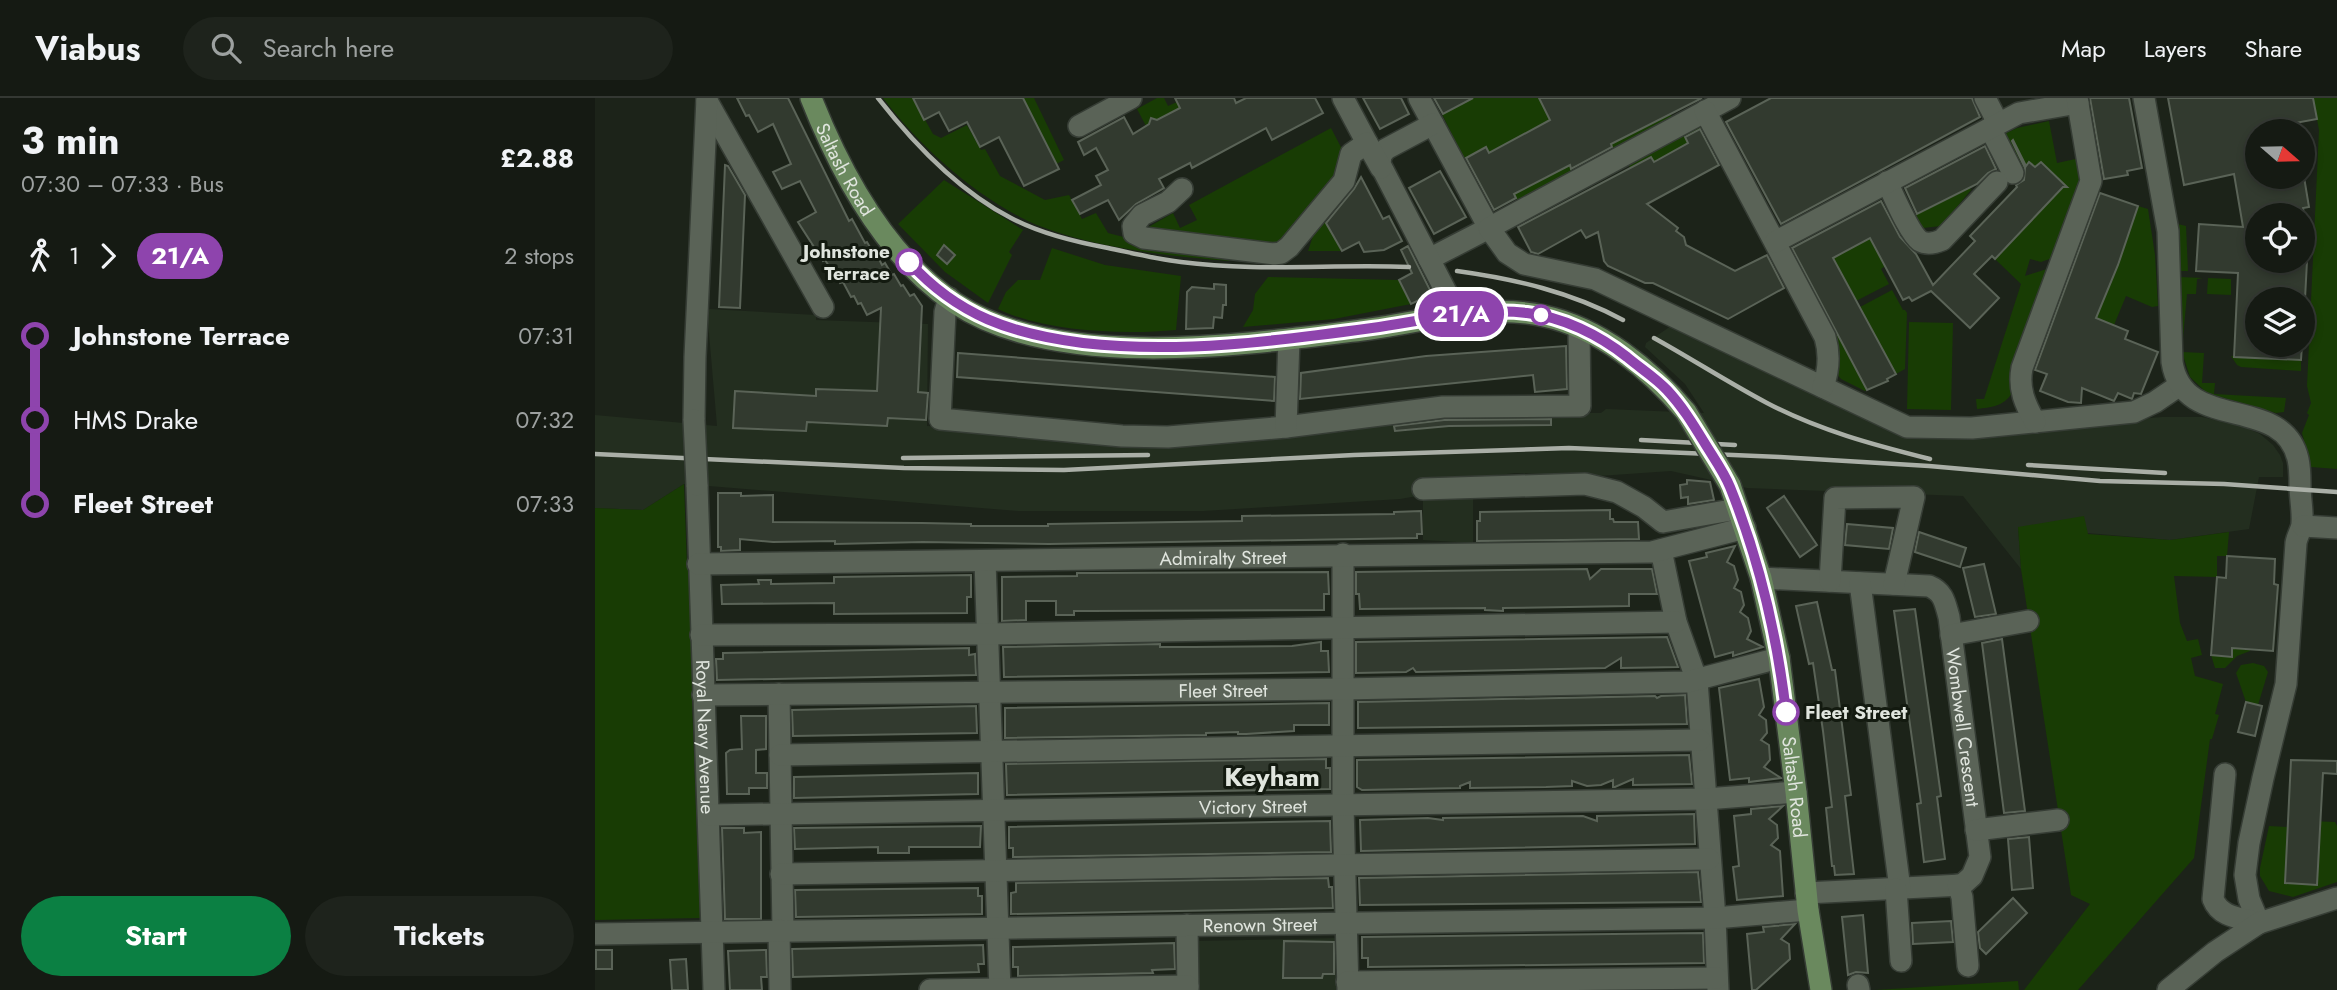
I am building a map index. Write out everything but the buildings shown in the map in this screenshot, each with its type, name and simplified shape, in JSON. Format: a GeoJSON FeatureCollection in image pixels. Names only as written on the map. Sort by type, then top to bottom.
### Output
{"type":"FeatureCollection","features":[{"type":"Feature","properties":{"kind":"main road","name":"Saltash Road"},"geometry":{"type":"LineString","coordinates":[[811,98],[843,169],[896,248],[922,276],[949,299],[989,322],[1016,331],[1072,342],[1110,346],[1190,347],[1289,339],[1458,315],[1527,313],[1546,316],[1612,346],[1666,388],[1686,412],[1730,485],[1761,578],[1779,658],[1797,793],[1807,902],[1821,990]]}},
{"type":"Feature","properties":{"kind":"street"},"geometry":{"type":"LineString","coordinates":[[1079,126],[1131,98]]}},
{"type":"Feature","properties":{"kind":"street"},"geometry":{"type":"LineString","coordinates":[[1343,98],[1458,315]]}},
{"type":"Feature","properties":{"kind":"street"},"geometry":{"type":"LineString","coordinates":[[1419,98],[1489,228],[1507,253],[1524,264],[1595,279],[1907,427],[1952,429],[2134,412],[2181,385]]}},
{"type":"Feature","properties":{"kind":"street"},"geometry":{"type":"LineString","coordinates":[[1429,259],[1730,98]]}},
{"type":"Feature","properties":{"kind":"street"},"geometry":{"type":"LineString","coordinates":[[1887,182],[1916,237],[1930,244],[1942,240],[2005,177],[1985,98]]}},
{"type":"Feature","properties":{"kind":"street"},"geometry":{"type":"LineString","coordinates":[[2144,98],[2168,231],[2172,362],[2181,385],[2187,393],[2206,406],[2265,421],[2283,432],[2298,457],[2300,470],[2302,526],[2296,543],[2286,684],[2249,843],[2245,875],[2249,899],[2259,923]]}},
{"type":"Feature","properties":{"kind":"street"},"geometry":{"type":"LineString","coordinates":[[707,99],[823,307]]}},
{"type":"Feature","properties":{"kind":"street","name":"Royal Navy Avenue"},"geometry":{"type":"LineString","coordinates":[[707,99],[695,357],[688,410],[697,485],[714,990]]}},
{"type":"Feature","properties":{"kind":"street"},"geometry":{"type":"LineString","coordinates":[[1775,242],[2019,113],[2078,100],[2091,181],[2022,368],[2022,394],[2035,422]]}},
{"type":"Feature","properties":{"kind":"street"},"geometry":{"type":"LineString","coordinates":[[1705,111],[1825,337],[1829,349],[1829,364],[1823,387]]}},
{"type":"Feature","properties":{"kind":"street"},"geometry":{"type":"LineString","coordinates":[[1381,168],[1380,157],[1385,149],[1433,124]]}},
{"type":"Feature","properties":{"kind":"street"},"geometry":{"type":"LineString","coordinates":[[1182,189],[1168,202],[1139,218],[1133,226],[1134,233],[1144,238],[1270,254],[1281,253],[1344,181],[1351,154],[1367,143]]}},
{"type":"Feature","properties":{"kind":"street"},"geometry":{"type":"LineString","coordinates":[[949,299],[945,312],[940,419],[1122,436],[1168,437],[1286,427],[1443,407],[1580,406],[1579,329]]}},
{"type":"Feature","properties":{"kind":"street"},"geometry":{"type":"LineString","coordinates":[[1286,427],[1289,339]]}},
{"type":"Feature","properties":{"kind":"street"},"geometry":{"type":"LineString","coordinates":[[1423,489],[1585,484],[1617,492],[1644,507],[1663,522],[1741,519]]}},
{"type":"Feature","properties":{"kind":"street"},"geometry":{"type":"LineString","coordinates":[[1830,581],[1835,498],[1914,497],[1894,584]]}},
{"type":"Feature","properties":{"kind":"street","name":"Admiralty Street"},"geometry":{"type":"LineString","coordinates":[[698,564],[1652,552],[1741,519]]}},
{"type":"Feature","properties":{"kind":"street"},"geometry":{"type":"LineString","coordinates":[[2302,526],[2337,528]]}},
{"type":"Feature","properties":{"kind":"street"},"geometry":{"type":"LineString","coordinates":[[1343,554],[1343,806],[1348,986],[1718,984],[1696,681],[1676,622],[1661,550]]}},
{"type":"Feature","properties":{"kind":"street"},"geometry":{"type":"LineString","coordinates":[[985,561],[1000,990]]}},
{"type":"Feature","properties":{"kind":"street","name":"Wombwell Crescent"},"geometry":{"type":"LineString","coordinates":[[1761,578],[1929,586],[1937,589],[1943,596],[1951,635],[1980,857],[1972,876],[1958,885]]}},
{"type":"Feature","properties":{"kind":"street"},"geometry":{"type":"LineString","coordinates":[[1860,583],[1898,889],[1901,961]]}},
{"type":"Feature","properties":{"kind":"street"},"geometry":{"type":"LineString","coordinates":[[1951,635],[2028,621]]}},
{"type":"Feature","properties":{"kind":"street"},"geometry":{"type":"LineString","coordinates":[[701,635],[987,634],[1676,622]]}},
{"type":"Feature","properties":{"kind":"street","name":"Fleet Street"},"geometry":{"type":"LineString","coordinates":[[703,695],[1343,689],[1696,681],[1779,658]]}},
{"type":"Feature","properties":{"kind":"street"},"geometry":{"type":"LineString","coordinates":[[779,694],[780,990]]}},
{"type":"Feature","properties":{"kind":"street"},"geometry":{"type":"LineString","coordinates":[[780,755],[1700,740]]}},
{"type":"Feature","properties":{"kind":"street"},"geometry":{"type":"LineString","coordinates":[[2225,774],[2213,899],[2225,914],[2259,923]]}},
{"type":"Feature","properties":{"kind":"street","name":"Victory Street"},"geometry":{"type":"LineString","coordinates":[[709,815],[1706,799],[1797,793]]}},
{"type":"Feature","properties":{"kind":"street"},"geometry":{"type":"LineString","coordinates":[[1976,830],[2058,820]]}},
{"type":"Feature","properties":{"kind":"street"},"geometry":{"type":"LineString","coordinates":[[781,874],[1709,859]]}},
{"type":"Feature","properties":{"kind":"street"},"geometry":{"type":"LineString","coordinates":[[1807,902],[1898,889],[1958,885],[1962,897],[1968,966]]}},
{"type":"Feature","properties":{"kind":"street"},"geometry":{"type":"LineString","coordinates":[[2168,990],[2215,952],[2259,923],[2337,898]]}},
{"type":"Feature","properties":{"kind":"street","name":"Renown Street"},"geometry":{"type":"LineString","coordinates":[[595,934],[1715,918],[1807,902]]}},
{"type":"Feature","properties":{"kind":"street"},"geometry":{"type":"LineString","coordinates":[[930,990],[1188,988],[1187,925]]}},
{"type":"Feature","properties":{"kind":"shaded area"},"geometry":{"type":"Polygon","coordinates":[[[709,309],[816,315],[816,320],[928,324],[927,426],[1295,436],[1351,431],[1351,425],[1447,413],[1601,413],[1606,409],[1704,413],[1685,384],[1645,347],[1646,343],[1671,326],[1905,432],[1958,435],[2162,417],[2202,417],[2241,425],[2260,434],[2280,455],[2283,477],[2259,477],[2249,529],[2170,540],[2018,527],[2021,569],[1963,496],[1747,488],[1671,471],[1599,476],[1515,473],[1473,478],[1473,543],[1423,540],[1423,495],[1400,499],[1203,511],[1018,511],[684,484],[643,510],[595,508],[595,415],[717,426],[709,309]]]}},
{"type":"Feature","properties":{"kind":"shaded area"},"geometry":{"type":"Polygon","coordinates":[[[1339,938],[1338,990],[1184,990],[1194,941],[1339,938]]]}},
{"type":"Feature","properties":{"kind":"green space"},"geometry":{"type":"Polygon","coordinates":[[[883,98],[913,98],[933,134],[941,138],[967,125],[1000,176],[1045,200],[1069,195],[1082,219],[1096,213],[1108,233],[1143,242],[1230,253],[1229,261],[1122,248],[1067,235],[1020,217],[981,193],[945,165],[883,98]]]}},
{"type":"Feature","properties":{"kind":"green space"},"geometry":{"type":"Polygon","coordinates":[[[1023,98],[1034,98],[1064,160],[1056,164],[1023,98]]]}},
{"type":"Feature","properties":{"kind":"green space"},"geometry":{"type":"Polygon","coordinates":[[[1157,98],[1164,98],[1168,106],[1177,102],[1180,109],[1154,119],[1146,126],[1137,109],[1157,98]]]}},
{"type":"Feature","properties":{"kind":"green space"},"geometry":{"type":"Polygon","coordinates":[[[1465,98],[1539,98],[1550,120],[1489,153],[1485,148],[1464,159],[1442,114],[1466,102],[1465,98]]]}},
{"type":"Feature","properties":{"kind":"green space"},"geometry":{"type":"Polygon","coordinates":[[[2313,98],[2337,98],[2337,469],[2311,467],[2302,433],[2311,403],[2307,386],[2308,357],[2315,357],[2315,287],[2312,287],[2312,273],[2315,273],[2319,130],[2313,98]]]}},
{"type":"Feature","properties":{"kind":"green space"},"geometry":{"type":"Polygon","coordinates":[[[1670,113],[1675,122],[1616,154],[1611,144],[1670,113]]]}},
{"type":"Feature","properties":{"kind":"green space"},"geometry":{"type":"Polygon","coordinates":[[[2049,121],[2057,163],[2080,158],[2080,180],[2055,257],[2041,262],[2030,259],[2025,276],[2053,267],[2012,393],[2001,404],[1977,409],[1976,399],[1984,399],[2021,284],[1995,259],[2065,185],[2041,162],[2035,167],[2029,162],[2019,173],[2000,136],[2017,128],[2049,121]]]}},
{"type":"Feature","properties":{"kind":"green space"},"geometry":{"type":"Polygon","coordinates":[[[1699,122],[1704,127],[1685,138],[1688,143],[1654,162],[1651,157],[1631,169],[1627,162],[1699,122]]]}},
{"type":"Feature","properties":{"kind":"green space"},"geometry":{"type":"Polygon","coordinates":[[[1331,128],[1343,151],[1344,167],[1279,248],[1145,229],[1173,213],[1180,228],[1197,220],[1189,205],[1331,128]]]}},
{"type":"Feature","properties":{"kind":"green space"},"geometry":{"type":"Polygon","coordinates":[[[1570,165],[1575,175],[1520,204],[1514,194],[1570,165]]]}},
{"type":"Feature","properties":{"kind":"green space"},"geometry":{"type":"Polygon","coordinates":[[[944,180],[1023,230],[1009,252],[1012,255],[988,303],[945,272],[898,224],[944,180]]]}},
{"type":"Feature","properties":{"kind":"green space"},"geometry":{"type":"Polygon","coordinates":[[[1970,188],[1941,226],[1923,228],[1913,216],[1970,188]]]}},
{"type":"Feature","properties":{"kind":"green space"},"geometry":{"type":"Polygon","coordinates":[[[2138,206],[2148,209],[2155,255],[2158,306],[2152,307],[2126,296],[2114,325],[2090,332],[2123,249],[2138,206]]]}},
{"type":"Feature","properties":{"kind":"green space"},"geometry":{"type":"Polygon","coordinates":[[[1325,219],[1341,251],[1308,251],[1316,227],[1325,219]]]}},
{"type":"Feature","properties":{"kind":"green space"},"geometry":{"type":"Polygon","coordinates":[[[2178,224],[2186,226],[2188,271],[2180,271],[2178,224]]]}},
{"type":"Feature","properties":{"kind":"green space"},"geometry":{"type":"Polygon","coordinates":[[[1870,238],[1885,266],[1881,269],[1889,284],[1856,301],[1833,258],[1870,238]]]}},
{"type":"Feature","properties":{"kind":"green space"},"geometry":{"type":"Polygon","coordinates":[[[1052,248],[1105,265],[1181,276],[1176,330],[1085,330],[1038,323],[998,309],[1006,292],[1018,280],[1040,280],[1052,248]]]}},
{"type":"Feature","properties":{"kind":"green space"},"geometry":{"type":"Polygon","coordinates":[[[1268,277],[1399,280],[1411,304],[1334,319],[1243,327],[1253,310],[1255,294],[1268,277]]]}},
{"type":"Feature","properties":{"kind":"green space"},"geometry":{"type":"Polygon","coordinates":[[[2180,277],[2203,278],[2197,279],[2196,294],[2187,294],[2183,338],[2180,277]]]}},
{"type":"Feature","properties":{"kind":"green space"},"geometry":{"type":"Polygon","coordinates":[[[2208,278],[2231,279],[2231,295],[2207,294],[2208,278]]]}},
{"type":"Feature","properties":{"kind":"green space"},"geometry":{"type":"Polygon","coordinates":[[[1892,290],[1907,313],[1905,369],[1896,374],[1860,307],[1892,290]]]}},
{"type":"Feature","properties":{"kind":"green space"},"geometry":{"type":"Polygon","coordinates":[[[1909,322],[1953,323],[1951,410],[1907,409],[1909,322]]]}},
{"type":"Feature","properties":{"kind":"green space"},"geometry":{"type":"Polygon","coordinates":[[[1834,329],[1867,390],[1841,379],[1837,374],[1834,329]]]}},
{"type":"Feature","properties":{"kind":"green space"},"geometry":{"type":"Polygon","coordinates":[[[2182,352],[2204,353],[2202,383],[2215,383],[2214,394],[2286,398],[2284,412],[2276,413],[2207,393],[2190,377],[2182,352]]]}},
{"type":"Feature","properties":{"kind":"green space"},"geometry":{"type":"Polygon","coordinates":[[[2231,356],[2301,360],[2301,371],[2241,367],[2231,356]]]}},
{"type":"Feature","properties":{"kind":"green space"},"geometry":{"type":"Polygon","coordinates":[[[684,484],[687,566],[695,571],[701,691],[693,694],[692,702],[700,918],[595,920],[595,508],[643,510],[684,484]]]}},
{"type":"Feature","properties":{"kind":"green space"},"geometry":{"type":"Polygon","coordinates":[[[2084,516],[2088,534],[2170,540],[2229,532],[2227,556],[2217,556],[2217,577],[2174,576],[2180,623],[2187,641],[2198,639],[2202,655],[2191,658],[2195,676],[2223,684],[2215,714],[2219,715],[2210,739],[2194,858],[2078,990],[2024,990],[2090,904],[2071,895],[2021,569],[2018,527],[2084,516]]]}},
{"type":"Feature","properties":{"kind":"green space"},"geometry":{"type":"Polygon","coordinates":[[[2233,642],[2250,647],[2250,651],[2237,656],[2225,668],[2215,668],[2211,655],[2231,657],[2233,642]]]}},
{"type":"Feature","properties":{"kind":"green space"},"geometry":{"type":"Polygon","coordinates":[[[2253,663],[2264,666],[2268,672],[2258,705],[2246,702],[2236,673],[2241,665],[2253,663]]]}},
{"type":"Feature","properties":{"kind":"green space"},"geometry":{"type":"Polygon","coordinates":[[[2311,821],[2335,822],[2337,826],[2337,882],[2293,897],[2269,891],[2260,876],[2260,868],[2269,826],[2287,827],[2286,859],[2290,869],[2285,869],[2285,883],[2317,885],[2311,821]]]}},
{"type":"Feature","properties":{"kind":"green space"},"geometry":{"type":"Polygon","coordinates":[[[2018,981],[2019,990],[1875,990],[2018,981]]]}},
{"type":"Feature","properties":{"kind":"railway"},"geometry":{"type":"LineString","coordinates":[[878,98],[922,149],[973,194],[1022,224],[1046,233],[1153,258],[1209,265],[1409,267]]}},
{"type":"Feature","properties":{"kind":"railway"},"geometry":{"type":"LineString","coordinates":[[1457,271],[1500,278],[1563,294],[1623,320]]}},
{"type":"Feature","properties":{"kind":"railway"},"geometry":{"type":"LineString","coordinates":[[1654,338],[1786,413],[1847,436],[1930,459]]}},
{"type":"Feature","properties":{"kind":"railway"},"geometry":{"type":"LineString","coordinates":[[1641,440],[1735,445]]}},
{"type":"Feature","properties":{"kind":"railway"},"geometry":{"type":"LineString","coordinates":[[595,454],[904,468],[1064,470],[1354,455],[1569,448],[1780,457],[1929,466],[2100,481],[2224,484],[2337,492]]}},
{"type":"Feature","properties":{"kind":"railway"},"geometry":{"type":"LineString","coordinates":[[903,458],[1148,455]]}},
{"type":"Feature","properties":{"kind":"railway"},"geometry":{"type":"LineString","coordinates":[[2028,465],[2165,473]]}},
{"type":"Feature","properties":{"kind":"bus line","name":"21/A"},"geometry":{"type":"LineString","coordinates":[[909,262],[955,303],[989,322],[1059,340],[1110,346],[1190,347],[1289,339],[1458,315],[1505,312],[1546,316],[1596,337],[1612,346],[1666,388],[1686,412],[1730,485],[1761,578],[1779,658],[1786,712]]}},
{"type":"Feature","properties":{"kind":"place","name":"Johnstone Terrace"},"geometry":{"type":"Point","coordinates":[909,262]}},
{"type":"Feature","properties":{"kind":"place","name":"Fleet Street"},"geometry":{"type":"Point","coordinates":[1786,712]}},
{"type":"Feature","properties":{"kind":"district","name":"Keyham"},"geometry":{"type":"Point","coordinates":[1272,777]}}]}
